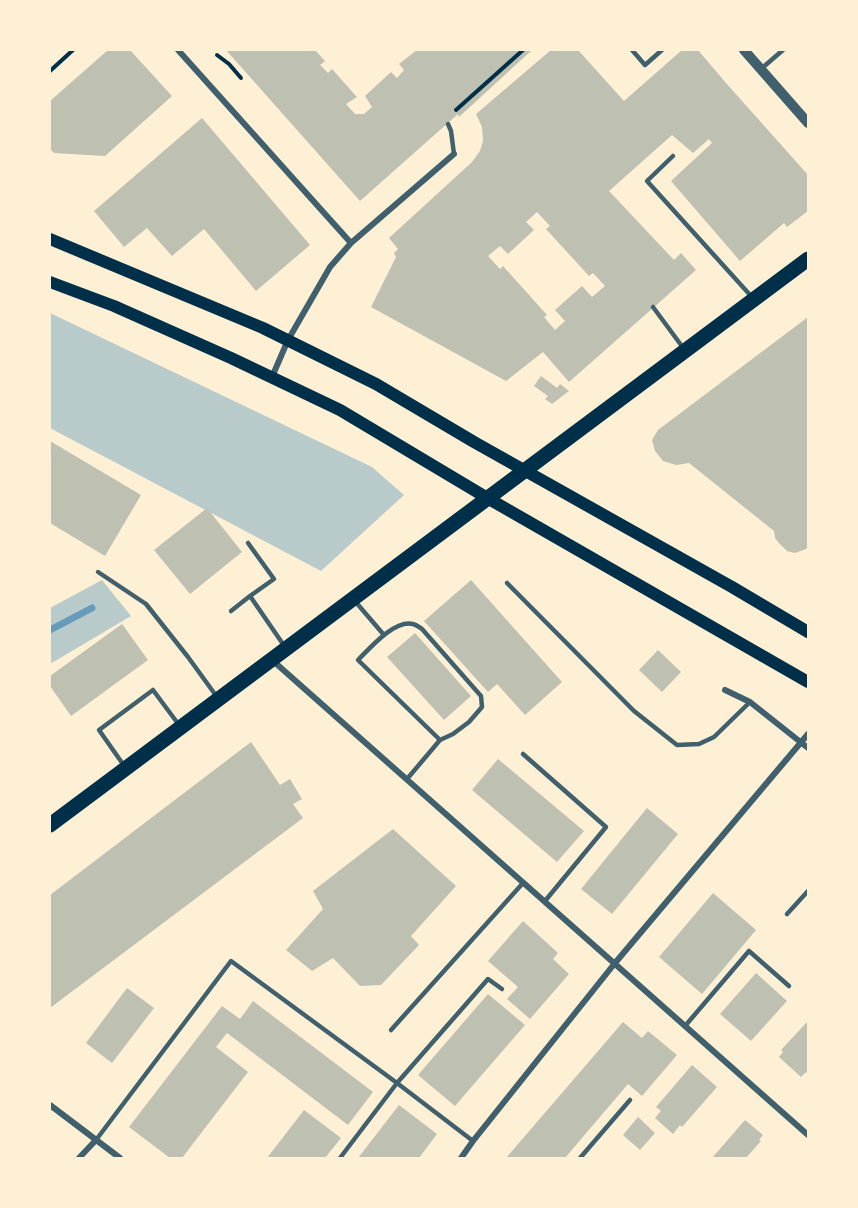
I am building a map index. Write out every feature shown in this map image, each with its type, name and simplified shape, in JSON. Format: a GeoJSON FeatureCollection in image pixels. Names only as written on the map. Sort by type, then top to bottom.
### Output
{"type":"FeatureCollection","features":[{"type":"Feature","properties":{"kind":"main road"},"geometry":{"type":"LineString","coordinates":[[50,239],[263,328],[375,384],[808,632]]}},
{"type":"Feature","properties":{"kind":"main road"},"geometry":{"type":"LineString","coordinates":[[50,825],[808,260]]}},
{"type":"Feature","properties":{"kind":"main road"},"geometry":{"type":"LineString","coordinates":[[50,282],[114,306],[340,410],[489,499],[808,682]]}},
{"type":"Feature","properties":{"kind":"street"},"geometry":{"type":"LineString","coordinates":[[178,50],[351,243]]}},
{"type":"Feature","properties":{"kind":"street"},"geometry":{"type":"LineString","coordinates":[[744,50],[808,123]]}},
{"type":"Feature","properties":{"kind":"street"},"geometry":{"type":"LineString","coordinates":[[272,377],[288,340],[330,267],[351,243],[454,154]]}},
{"type":"Feature","properties":{"kind":"street"},"geometry":{"type":"LineString","coordinates":[[272,660],[808,1135]]}},
{"type":"Feature","properties":{"kind":"street"},"geometry":{"type":"LineString","coordinates":[[725,690],[750,702],[808,748]]}},
{"type":"Feature","properties":{"kind":"street"},"geometry":{"type":"LineString","coordinates":[[461,1158],[615,963],[808,734]]}},
{"type":"Feature","properties":{"kind":"street"},"geometry":{"type":"LineString","coordinates":[[50,1105],[120,1158]]}},
{"type":"Feature","properties":{"kind":"street"},"geometry":{"type":"LineString","coordinates":[[79,1158],[96,1140]]}},
{"type":"Feature","properties":{"kind":"lane"},"geometry":{"type":"LineString","coordinates":[[632,50],[645,65],[662,50]]}},
{"type":"Feature","properties":{"kind":"lane"},"geometry":{"type":"LineString","coordinates":[[761,69],[783,50]]}},
{"type":"Feature","properties":{"kind":"lane"},"geometry":{"type":"LineString","coordinates":[[448,124],[454,154]]}},
{"type":"Feature","properties":{"kind":"lane"},"geometry":{"type":"LineString","coordinates":[[673,156],[647,182],[754,300]]}},
{"type":"Feature","properties":{"kind":"lane"},"geometry":{"type":"LineString","coordinates":[[653,307],[686,351]]}},
{"type":"Feature","properties":{"kind":"lane"},"geometry":{"type":"LineString","coordinates":[[231,611],[274,579],[248,543]]}},
{"type":"Feature","properties":{"kind":"lane"},"geometry":{"type":"LineString","coordinates":[[98,572],[146,604],[218,699]]}},
{"type":"Feature","properties":{"kind":"lane"},"geometry":{"type":"LineString","coordinates":[[507,583],[634,711],[677,745],[699,744],[714,737],[750,702]]}},
{"type":"Feature","properties":{"kind":"lane"},"geometry":{"type":"LineString","coordinates":[[250,596],[287,649]]}},
{"type":"Feature","properties":{"kind":"lane"},"geometry":{"type":"LineString","coordinates":[[353,599],[384,634]]}},
{"type":"Feature","properties":{"kind":"lane"},"geometry":{"type":"LineString","coordinates":[[406,779],[440,740],[469,722],[482,707],[481,696],[422,629],[412,623],[400,626],[384,634],[358,660],[440,740]]}},
{"type":"Feature","properties":{"kind":"lane"},"geometry":{"type":"LineString","coordinates":[[126,768],[99,730],[108,723],[153,690],[181,727]]}},
{"type":"Feature","properties":{"kind":"lane"},"geometry":{"type":"LineString","coordinates":[[523,754],[606,826],[545,901]]}},
{"type":"Feature","properties":{"kind":"lane"},"geometry":{"type":"LineString","coordinates":[[391,1030],[523,883]]}},
{"type":"Feature","properties":{"kind":"lane"},"geometry":{"type":"LineString","coordinates":[[787,914],[808,891]]}},
{"type":"Feature","properties":{"kind":"lane"},"geometry":{"type":"LineString","coordinates":[[686,1026],[749,951],[789,986]]}},
{"type":"Feature","properties":{"kind":"lane"},"geometry":{"type":"LineString","coordinates":[[96,1140],[231,961],[473,1141]]}},
{"type":"Feature","properties":{"kind":"lane"},"geometry":{"type":"LineString","coordinates":[[340,1158],[397,1083],[488,979],[502,989]]}},
{"type":"Feature","properties":{"kind":"lane"},"geometry":{"type":"LineString","coordinates":[[580,1158],[630,1100]]}},
{"type":"Feature","properties":{"kind":"path"},"geometry":{"type":"LineString","coordinates":[[50,71],[73,50]]}},
{"type":"Feature","properties":{"kind":"path"},"geometry":{"type":"LineString","coordinates":[[456,110],[523,50]]}},
{"type":"Feature","properties":{"kind":"path"},"geometry":{"type":"LineString","coordinates":[[217,55],[229,64],[241,78]]}},
{"type":"Feature","properties":{"kind":"shaded area"},"geometry":{"type":"Polygon","coordinates":[[[50,313],[372,467],[404,495],[321,571],[50,428],[50,313]]]}},
{"type":"Feature","properties":{"kind":"shaded area"},"geometry":{"type":"Polygon","coordinates":[[[102,580],[131,616],[50,664],[50,608],[102,580]]]}},
{"type":"Feature","properties":{"kind":"building"},"geometry":{"type":"Polygon","coordinates":[[[108,50],[130,50],[172,96],[105,156],[54,153],[50,149],[50,101],[108,50]]]}},
{"type":"Feature","properties":{"kind":"building"},"geometry":{"type":"Polygon","coordinates":[[[226,50],[315,50],[325,61],[320,65],[328,73],[332,69],[357,97],[346,104],[355,114],[364,114],[372,107],[365,96],[391,72],[397,78],[404,70],[399,64],[417,50],[532,50],[459,117],[458,114],[360,201],[226,50]]]}},
{"type":"Feature","properties":{"kind":"building"},"geometry":{"type":"Polygon","coordinates":[[[551,50],[578,50],[624,101],[682,50],[698,50],[808,175],[808,211],[787,227],[784,223],[740,261],[671,181],[712,143],[709,139],[693,153],[672,135],[609,191],[674,260],[681,253],[696,270],[569,382],[543,352],[506,381],[371,307],[396,257],[394,253],[398,249],[389,238],[472,162],[480,151],[483,141],[482,127],[476,114],[551,50]],[[537,212],[526,222],[534,230],[508,254],[500,246],[488,256],[500,269],[503,266],[547,315],[544,317],[555,330],[565,321],[555,310],[582,286],[592,297],[605,286],[593,273],[589,276],[546,229],[550,226],[537,212]]]}},
{"type":"Feature","properties":{"kind":"building"},"geometry":{"type":"Polygon","coordinates":[[[202,118],[310,245],[256,291],[204,229],[172,256],[147,228],[124,247],[94,211],[202,118]]]}},
{"type":"Feature","properties":{"kind":"building"},"geometry":{"type":"Polygon","coordinates":[[[808,317],[808,546],[795,553],[787,551],[775,538],[774,531],[689,463],[676,465],[663,461],[655,451],[652,440],[658,430],[808,317]]]}},
{"type":"Feature","properties":{"kind":"building"},"geometry":{"type":"Polygon","coordinates":[[[541,376],[557,388],[560,384],[569,391],[552,404],[545,399],[548,396],[534,386],[541,376]]]}},
{"type":"Feature","properties":{"kind":"building"},"geometry":{"type":"Polygon","coordinates":[[[50,441],[141,495],[105,556],[50,523],[50,441]]]}},
{"type":"Feature","properties":{"kind":"building"},"geometry":{"type":"Polygon","coordinates":[[[207,508],[242,552],[190,594],[154,550],[207,508]]]}},
{"type":"Feature","properties":{"kind":"building"},"geometry":{"type":"Polygon","coordinates":[[[471,580],[562,682],[525,715],[497,684],[488,692],[424,621],[471,580]]]}},
{"type":"Feature","properties":{"kind":"building"},"geometry":{"type":"Polygon","coordinates":[[[122,624],[148,660],[71,716],[50,686],[50,676],[122,624]]]}},
{"type":"Feature","properties":{"kind":"building"},"geometry":{"type":"Polygon","coordinates":[[[415,633],[471,696],[444,720],[387,657],[415,633]]]}},
{"type":"Feature","properties":{"kind":"building"},"geometry":{"type":"Polygon","coordinates":[[[658,650],[681,672],[662,692],[639,670],[658,650]]]}},
{"type":"Feature","properties":{"kind":"building"},"geometry":{"type":"Polygon","coordinates":[[[251,742],[280,785],[290,779],[302,799],[293,804],[303,818],[50,1008],[50,895],[251,742]]]}},
{"type":"Feature","properties":{"kind":"building"},"geometry":{"type":"Polygon","coordinates":[[[498,759],[584,831],[557,862],[472,790],[498,759]]]}},
{"type":"Feature","properties":{"kind":"building"},"geometry":{"type":"Polygon","coordinates":[[[647,808],[678,834],[612,914],[581,889],[647,808]]]}},
{"type":"Feature","properties":{"kind":"building"},"geometry":{"type":"Polygon","coordinates":[[[393,829],[456,886],[411,936],[419,945],[381,985],[360,986],[333,958],[312,971],[286,950],[323,909],[313,891],[393,829]]]}},
{"type":"Feature","properties":{"kind":"building"},"geometry":{"type":"Polygon","coordinates":[[[713,893],[756,930],[702,994],[659,957],[713,893]]]}},
{"type":"Feature","properties":{"kind":"building"},"geometry":{"type":"Polygon","coordinates":[[[523,921],[558,953],[553,959],[569,974],[530,1019],[507,999],[518,987],[488,961],[523,921]]]}},
{"type":"Feature","properties":{"kind":"building"},"geometry":{"type":"Polygon","coordinates":[[[756,973],[787,1001],[751,1041],[720,1014],[756,973]]]}},
{"type":"Feature","properties":{"kind":"building"},"geometry":{"type":"Polygon","coordinates":[[[127,988],[154,1008],[112,1063],[86,1043],[127,988]]]}},
{"type":"Feature","properties":{"kind":"building"},"geometry":{"type":"Polygon","coordinates":[[[488,994],[525,1025],[455,1106],[418,1075],[488,994]]]}},
{"type":"Feature","properties":{"kind":"building"},"geometry":{"type":"Polygon","coordinates":[[[253,1001],[373,1092],[348,1125],[227,1033],[216,1047],[248,1072],[182,1158],[170,1158],[129,1127],[222,1006],[240,1019],[253,1001]]]}},
{"type":"Feature","properties":{"kind":"building"},"geometry":{"type":"Polygon","coordinates":[[[808,1021],[808,1074],[806,1072],[801,1077],[779,1057],[783,1052],[781,1050],[808,1021]]]}},
{"type":"Feature","properties":{"kind":"building"},"geometry":{"type":"Polygon","coordinates":[[[623,1022],[642,1038],[648,1031],[677,1055],[642,1096],[628,1084],[565,1158],[506,1158],[623,1022]]]}},
{"type":"Feature","properties":{"kind":"building"},"geometry":{"type":"Polygon","coordinates":[[[692,1065],[717,1087],[673,1134],[655,1118],[661,1111],[656,1107],[692,1065]]]}},
{"type":"Feature","properties":{"kind":"building"},"geometry":{"type":"Polygon","coordinates":[[[399,1105],[437,1134],[419,1158],[358,1158],[399,1105]]]}},
{"type":"Feature","properties":{"kind":"building"},"geometry":{"type":"Polygon","coordinates":[[[304,1110],[341,1138],[325,1158],[267,1158],[304,1110]]]}},
{"type":"Feature","properties":{"kind":"building"},"geometry":{"type":"Polygon","coordinates":[[[638,1117],[655,1133],[640,1150],[623,1135],[638,1117]]]}},
{"type":"Feature","properties":{"kind":"building"},"geometry":{"type":"Polygon","coordinates":[[[745,1120],[763,1135],[759,1140],[761,1141],[746,1158],[712,1158],[745,1120]]]}},
{"type":"Feature","properties":{"kind":"waterway"},"geometry":{"type":"LineString","coordinates":[[50,630],[92,608]]}}]}
